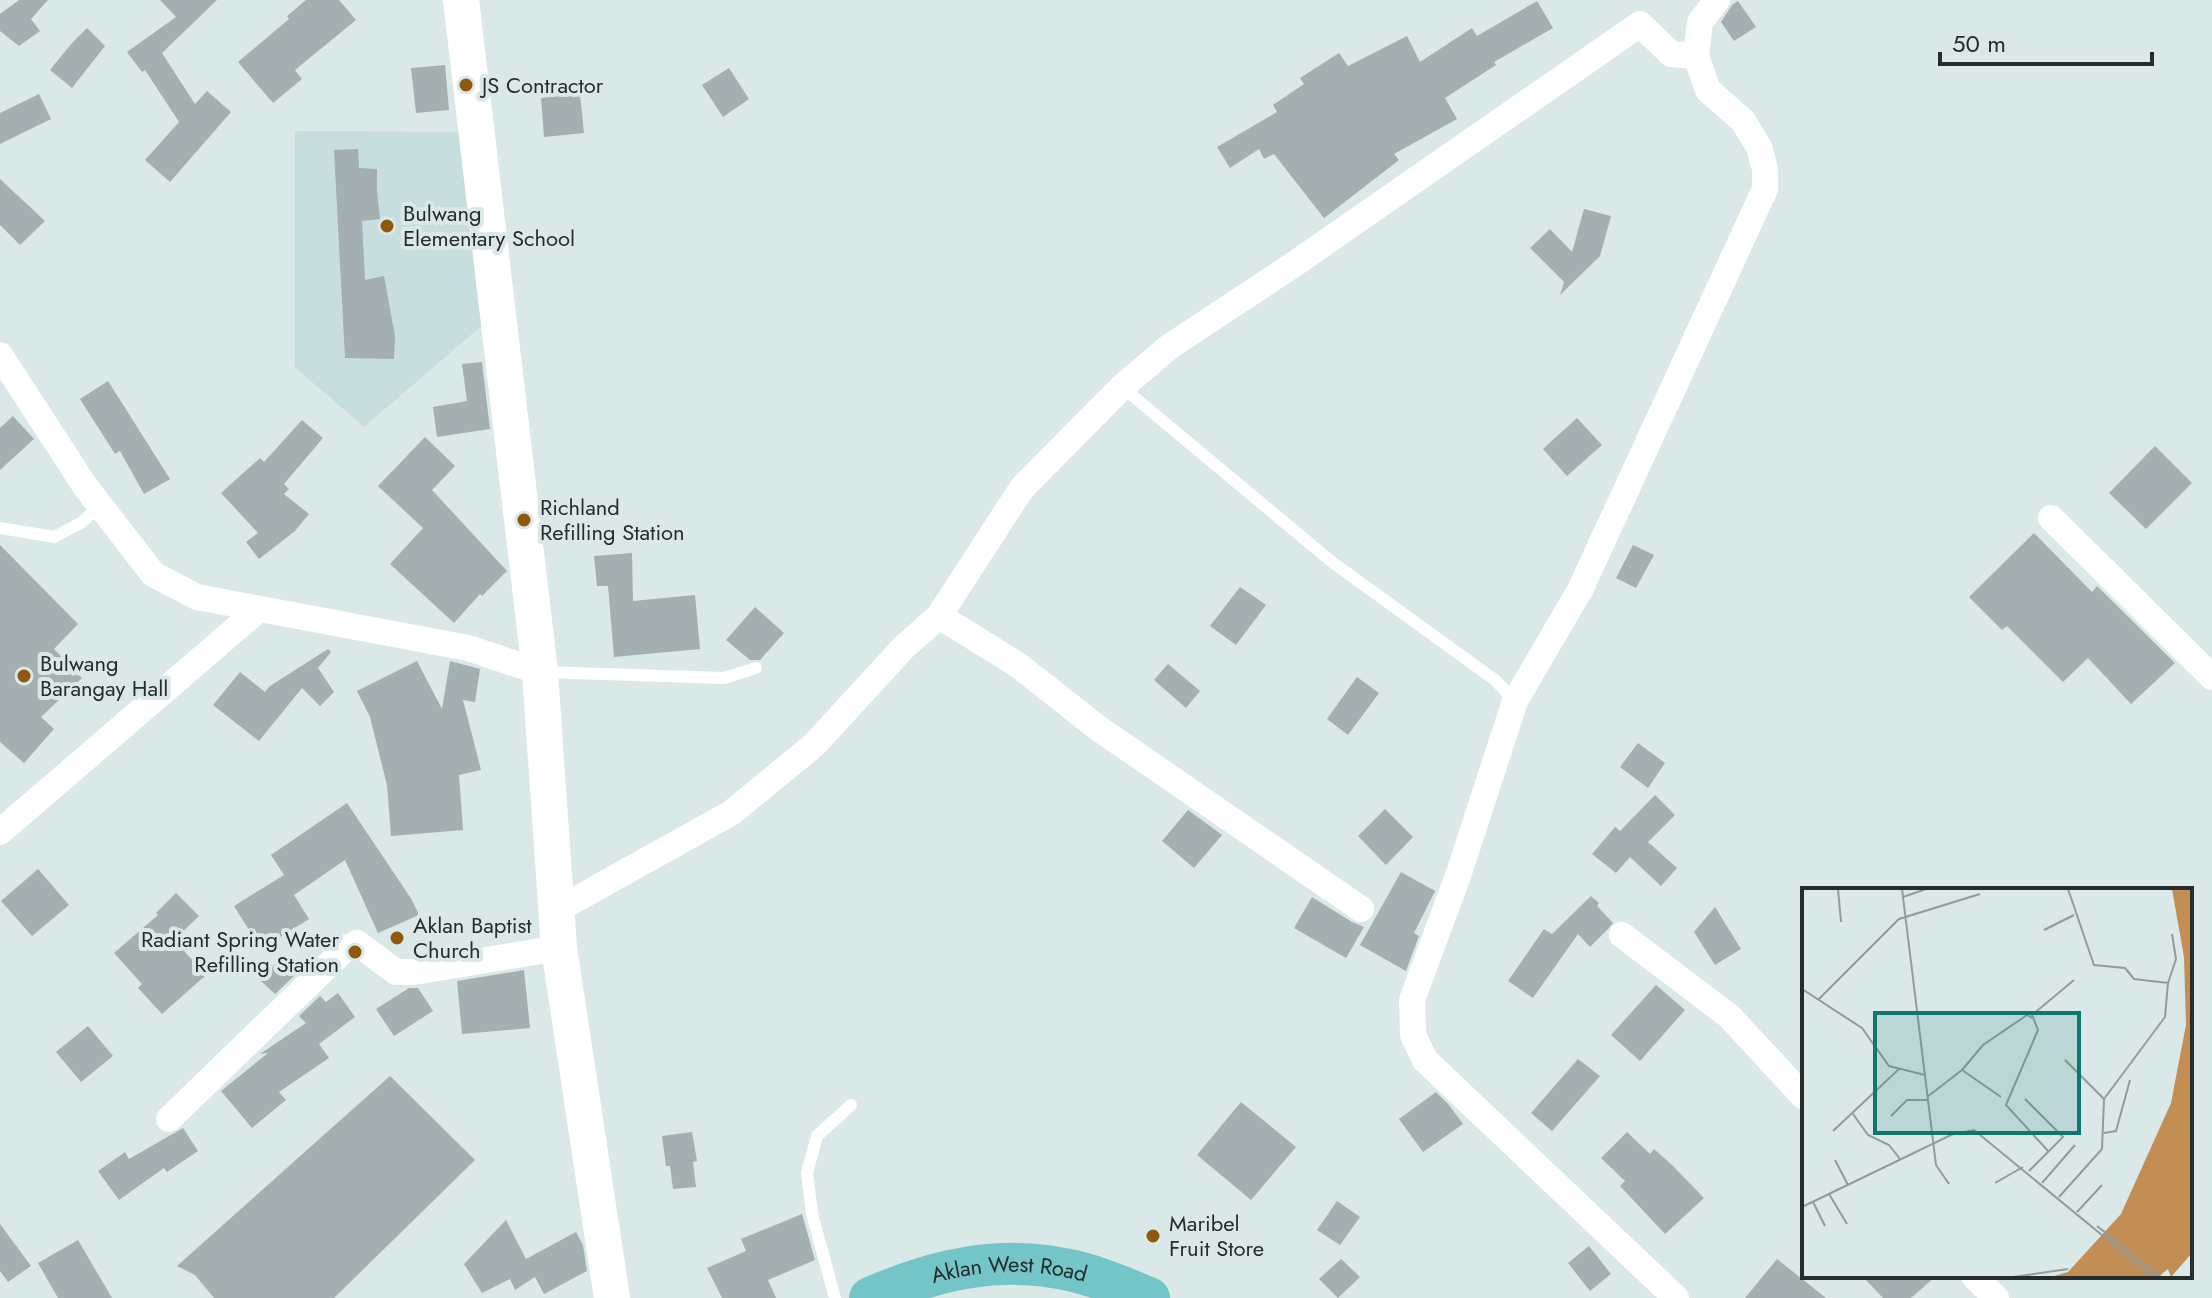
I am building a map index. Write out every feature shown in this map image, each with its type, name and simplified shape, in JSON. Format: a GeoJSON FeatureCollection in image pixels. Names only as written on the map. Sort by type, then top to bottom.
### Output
{"type":"FeatureCollection","features":[{"type":"Feature","properties":{"kind":"main road","name":"Aklan West Road"},"geometry":{"type":"LineString","coordinates":[[870,1298],[926,1275],[972,1266],[1019,1263],[1073,1271],[1149,1298]]}},
{"type":"Feature","properties":{"kind":"street"},"geometry":{"type":"LineString","coordinates":[[461,0],[540,672],[559,948],[612,1298]]}},
{"type":"Feature","properties":{"kind":"street"},"geometry":{"type":"LineString","coordinates":[[1676,1298],[1425,1060],[1413,1035],[1412,1000],[1459,873],[1515,701],[1580,590],[1765,189],[1765,169],[1759,147],[1743,121],[1708,90],[1696,56],[1700,22],[1717,0]]}},
{"type":"Feature","properties":{"kind":"street"},"geometry":{"type":"LineString","coordinates":[[557,910],[731,813],[814,745],[904,647],[939,616],[1022,488],[1122,387],[1169,347],[1293,265],[1640,24],[1671,54],[1696,56]]}},
{"type":"Feature","properties":{"kind":"street"},"geometry":{"type":"LineString","coordinates":[[0,355],[85,486],[153,574],[197,597],[468,648],[540,672]]}},
{"type":"Feature","properties":{"kind":"street"},"geometry":{"type":"LineString","coordinates":[[2051,518],[2212,677]]}},
{"type":"Feature","properties":{"kind":"street"},"geometry":{"type":"LineString","coordinates":[[0,832],[259,609]]}},
{"type":"Feature","properties":{"kind":"street"},"geometry":{"type":"LineString","coordinates":[[939,616],[1018,665],[1098,728],[1361,909]]}},
{"type":"Feature","properties":{"kind":"street"},"geometry":{"type":"LineString","coordinates":[[1622,935],[1729,1016],[1802,1095]]}},
{"type":"Feature","properties":{"kind":"street"},"geometry":{"type":"LineString","coordinates":[[169,1119],[346,948],[357,943],[396,972],[414,972],[559,948]]}},
{"type":"Feature","properties":{"kind":"street"},"geometry":{"type":"LineString","coordinates":[[1976,1278],[1996,1298]]}},
{"type":"Feature","properties":{"kind":"lane"},"geometry":{"type":"LineString","coordinates":[[1122,387],[1332,562],[1495,680],[1515,701]]}},
{"type":"Feature","properties":{"kind":"lane"},"geometry":{"type":"LineString","coordinates":[[0,528],[54,537],[81,523],[100,505]]}},
{"type":"Feature","properties":{"kind":"lane"},"geometry":{"type":"LineString","coordinates":[[540,672],[724,678],[756,668]]}},
{"type":"Feature","properties":{"kind":"lane"},"geometry":{"type":"LineString","coordinates":[[835,1298],[812,1214],[807,1173],[817,1136],[851,1105]]}},
{"type":"Feature","properties":{"kind":"shaded area","name":"Bulwang Elementary School"},"geometry":{"type":"Polygon","coordinates":[[[295,131],[470,132],[487,321],[364,427],[295,367],[295,131]]]}},
{"type":"Feature","properties":{"kind":"building"},"geometry":{"type":"Polygon","coordinates":[[[19,0],[48,0],[31,19],[40,31],[19,46],[0,31],[0,14],[19,0]]]}},
{"type":"Feature","properties":{"kind":"building"},"geometry":{"type":"Polygon","coordinates":[[[160,0],[217,0],[162,53],[195,104],[207,91],[231,112],[170,182],[145,160],[179,122],[145,70],[142,72],[127,52],[176,17],[160,0]]]}},
{"type":"Feature","properties":{"kind":"building"},"geometry":{"type":"Polygon","coordinates":[[[306,0],[339,0],[356,20],[295,70],[302,79],[273,103],[238,62],[289,19],[287,16],[306,0]]]}},
{"type":"Feature","properties":{"kind":"building"},"geometry":{"type":"Polygon","coordinates":[[[1537,1],[1553,28],[1494,62],[1496,65],[1445,98],[1457,119],[1394,154],[1399,160],[1324,218],[1274,154],[1264,159],[1259,149],[1230,168],[1217,147],[1277,112],[1273,105],[1304,84],[1300,78],[1339,53],[1348,66],[1407,36],[1420,62],[1472,28],[1477,36],[1537,1]]]}},
{"type":"Feature","properties":{"kind":"building"},"geometry":{"type":"Polygon","coordinates":[[[1738,1],[1756,27],[1734,41],[1721,22],[1738,1]]]}},
{"type":"Feature","properties":{"kind":"building"},"geometry":{"type":"Polygon","coordinates":[[[87,28],[105,46],[72,88],[50,70],[87,28]]]}},
{"type":"Feature","properties":{"kind":"building"},"geometry":{"type":"Polygon","coordinates":[[[445,65],[449,110],[416,113],[411,68],[445,65]]]}},
{"type":"Feature","properties":{"kind":"building"},"geometry":{"type":"Polygon","coordinates":[[[729,68],[749,99],[723,117],[702,85],[729,68]]]}},
{"type":"Feature","properties":{"kind":"building"},"geometry":{"type":"Polygon","coordinates":[[[39,94],[51,119],[0,144],[0,113],[39,94]]]}},
{"type":"Feature","properties":{"kind":"building"},"geometry":{"type":"Polygon","coordinates":[[[580,94],[584,133],[544,137],[541,98],[580,94]]]}},
{"type":"Feature","properties":{"kind":"building"},"geometry":{"type":"Polygon","coordinates":[[[358,149],[359,168],[377,169],[380,219],[362,221],[365,280],[384,276],[395,336],[394,359],[345,358],[334,150],[358,149]]]}},
{"type":"Feature","properties":{"kind":"building"},"geometry":{"type":"Polygon","coordinates":[[[0,179],[45,221],[20,245],[0,225],[0,179]]]}},
{"type":"Feature","properties":{"kind":"building"},"geometry":{"type":"Polygon","coordinates":[[[1584,209],[1611,216],[1600,256],[1560,295],[1564,282],[1530,248],[1550,229],[1572,252],[1584,209]]]}},
{"type":"Feature","properties":{"kind":"building"},"geometry":{"type":"Polygon","coordinates":[[[482,362],[490,429],[437,437],[433,407],[467,401],[462,364],[482,362]]]}},
{"type":"Feature","properties":{"kind":"building"},"geometry":{"type":"Polygon","coordinates":[[[108,381],[170,479],[144,494],[120,451],[115,454],[80,399],[108,381]]]}},
{"type":"Feature","properties":{"kind":"building"},"geometry":{"type":"Polygon","coordinates":[[[13,416],[34,439],[0,470],[0,428],[13,416]]]}},
{"type":"Feature","properties":{"kind":"building"},"geometry":{"type":"Polygon","coordinates":[[[1577,418],[1602,445],[1567,476],[1543,449],[1577,418]]]}},
{"type":"Feature","properties":{"kind":"building"},"geometry":{"type":"Polygon","coordinates":[[[302,420],[323,438],[284,484],[289,489],[284,494],[309,514],[295,531],[259,559],[246,542],[258,533],[221,493],[260,458],[264,462],[302,420]]]}},
{"type":"Feature","properties":{"kind":"building"},"geometry":{"type":"Polygon","coordinates":[[[425,437],[455,466],[432,490],[507,571],[482,596],[480,594],[454,623],[390,564],[423,528],[378,486],[425,437]]]}},
{"type":"Feature","properties":{"kind":"building"},"geometry":{"type":"Polygon","coordinates":[[[2155,446],[2192,483],[2146,529],[2109,493],[2155,446]]]}},
{"type":"Feature","properties":{"kind":"building"},"geometry":{"type":"Polygon","coordinates":[[[2034,533],[2092,592],[2097,586],[2175,663],[2131,704],[2088,658],[2063,682],[2007,626],[2002,630],[1969,597],[2034,533]]]}},
{"type":"Feature","properties":{"kind":"building"},"geometry":{"type":"Polygon","coordinates":[[[0,545],[78,624],[54,649],[82,678],[41,717],[54,729],[24,763],[0,742],[0,545]]]}},
{"type":"Feature","properties":{"kind":"building"},"geometry":{"type":"Polygon","coordinates":[[[1633,545],[1654,555],[1636,588],[1616,578],[1633,545]]]}},
{"type":"Feature","properties":{"kind":"building"},"geometry":{"type":"Polygon","coordinates":[[[632,553],[633,601],[695,595],[700,649],[614,657],[608,586],[597,586],[594,556],[632,553]]]}},
{"type":"Feature","properties":{"kind":"building"},"geometry":{"type":"Polygon","coordinates":[[[1240,587],[1266,605],[1236,645],[1210,626],[1240,587]]]}},
{"type":"Feature","properties":{"kind":"building"},"geometry":{"type":"Polygon","coordinates":[[[755,607],[784,633],[760,660],[750,660],[726,640],[755,607]]]}},
{"type":"Feature","properties":{"kind":"building"},"geometry":{"type":"Polygon","coordinates":[[[328,649],[331,652],[318,668],[334,692],[320,706],[302,688],[259,741],[213,705],[240,672],[265,692],[328,649]]]}},
{"type":"Feature","properties":{"kind":"building"},"geometry":{"type":"Polygon","coordinates":[[[417,661],[442,709],[450,661],[480,669],[475,702],[463,700],[481,770],[459,775],[463,830],[391,836],[387,785],[370,717],[357,691],[417,661]]]}},
{"type":"Feature","properties":{"kind":"building"},"geometry":{"type":"Polygon","coordinates":[[[1168,664],[1200,691],[1186,708],[1154,680],[1168,664]]]}},
{"type":"Feature","properties":{"kind":"building"},"geometry":{"type":"Polygon","coordinates":[[[1357,677],[1379,693],[1348,735],[1327,719],[1357,677]]]}},
{"type":"Feature","properties":{"kind":"building"},"geometry":{"type":"Polygon","coordinates":[[[1638,743],[1665,763],[1648,788],[1620,767],[1638,743]]]}},
{"type":"Feature","properties":{"kind":"building"},"geometry":{"type":"Polygon","coordinates":[[[1655,795],[1675,815],[1648,842],[1677,868],[1661,886],[1630,857],[1616,873],[1592,854],[1615,827],[1620,831],[1655,795]]]}},
{"type":"Feature","properties":{"kind":"building"},"geometry":{"type":"Polygon","coordinates":[[[347,803],[419,915],[378,933],[345,860],[294,895],[309,919],[261,949],[234,906],[284,875],[271,855],[347,803]]]}},
{"type":"Feature","properties":{"kind":"building"},"geometry":{"type":"Polygon","coordinates":[[[1385,809],[1413,837],[1386,865],[1358,836],[1385,809]]]}},
{"type":"Feature","properties":{"kind":"building"},"geometry":{"type":"Polygon","coordinates":[[[1188,810],[1222,835],[1194,868],[1162,841],[1188,810]]]}},
{"type":"Feature","properties":{"kind":"building"},"geometry":{"type":"Polygon","coordinates":[[[38,869],[69,905],[32,936],[1,901],[38,869]]]}},
{"type":"Feature","properties":{"kind":"building"},"geometry":{"type":"Polygon","coordinates":[[[1401,872],[1435,891],[1414,933],[1419,936],[1406,971],[1360,945],[1401,872]]]}},
{"type":"Feature","properties":{"kind":"building"},"geometry":{"type":"Polygon","coordinates":[[[176,893],[199,916],[174,940],[206,975],[162,1014],[138,988],[142,984],[114,953],[158,915],[156,913],[176,893]]]}},
{"type":"Feature","properties":{"kind":"building"},"geometry":{"type":"Polygon","coordinates":[[[1591,896],[1613,923],[1607,930],[1590,947],[1578,934],[1533,998],[1508,981],[1544,929],[1552,934],[1591,896]]]}},
{"type":"Feature","properties":{"kind":"building"},"geometry":{"type":"Polygon","coordinates":[[[1312,897],[1364,927],[1346,958],[1294,928],[1312,897]]]}},
{"type":"Feature","properties":{"kind":"building"},"geometry":{"type":"Polygon","coordinates":[[[1715,907],[1741,949],[1715,965],[1694,932],[1715,907]]]}},
{"type":"Feature","properties":{"kind":"building"},"geometry":{"type":"Polygon","coordinates":[[[280,959],[296,974],[275,994],[260,980],[280,959]]]}},
{"type":"Feature","properties":{"kind":"building"},"geometry":{"type":"Polygon","coordinates":[[[524,970],[530,1028],[462,1034],[457,981],[524,970]]]}},
{"type":"Feature","properties":{"kind":"building"},"geometry":{"type":"Polygon","coordinates":[[[1656,985],[1685,1010],[1640,1061],[1611,1035],[1656,985]]]}},
{"type":"Feature","properties":{"kind":"building"},"geometry":{"type":"Polygon","coordinates":[[[409,988],[418,988],[433,1011],[394,1036],[376,1009],[409,988]]]}},
{"type":"Feature","properties":{"kind":"building"},"geometry":{"type":"Polygon","coordinates":[[[338,993],[355,1017],[319,1044],[329,1058],[279,1092],[286,1100],[252,1128],[221,1091],[268,1053],[260,1054],[306,1023],[299,1016],[320,996],[326,1002],[338,993]]]}},
{"type":"Feature","properties":{"kind":"building"},"geometry":{"type":"Polygon","coordinates":[[[88,1026],[113,1056],[81,1082],[56,1052],[88,1026]]]}},
{"type":"Feature","properties":{"kind":"building"},"geometry":{"type":"Polygon","coordinates":[[[1578,1059],[1600,1076],[1552,1131],[1531,1113],[1578,1059]]]}},
{"type":"Feature","properties":{"kind":"building"},"geometry":{"type":"Polygon","coordinates":[[[390,1076],[475,1160],[334,1298],[214,1298],[195,1275],[177,1266],[390,1076]]]}},
{"type":"Feature","properties":{"kind":"building"},"geometry":{"type":"Polygon","coordinates":[[[1436,1092],[1463,1124],[1423,1152],[1399,1119],[1436,1092]]]}},
{"type":"Feature","properties":{"kind":"building"},"geometry":{"type":"Polygon","coordinates":[[[1241,1102],[1296,1147],[1251,1200],[1197,1155],[1241,1102]]]}},
{"type":"Feature","properties":{"kind":"building"},"geometry":{"type":"Polygon","coordinates":[[[183,1128],[198,1151],[167,1172],[164,1168],[119,1200],[98,1171],[125,1152],[129,1159],[183,1128]]]}},
{"type":"Feature","properties":{"kind":"building"},"geometry":{"type":"Polygon","coordinates":[[[692,1132],[697,1161],[693,1162],[696,1187],[673,1189],[662,1136],[692,1132]]]}},
{"type":"Feature","properties":{"kind":"building"},"geometry":{"type":"Polygon","coordinates":[[[1627,1132],[1650,1154],[1654,1149],[1704,1198],[1665,1234],[1620,1186],[1625,1181],[1601,1158],[1627,1132]]]}},
{"type":"Feature","properties":{"kind":"building"},"geometry":{"type":"Polygon","coordinates":[[[1337,1201],[1360,1217],[1340,1245],[1317,1230],[1337,1201]]]}},
{"type":"Feature","properties":{"kind":"building"},"geometry":{"type":"Polygon","coordinates":[[[802,1214],[815,1260],[768,1280],[776,1298],[722,1298],[707,1268],[746,1251],[741,1239],[802,1214]]]}},
{"type":"Feature","properties":{"kind":"building"},"geometry":{"type":"Polygon","coordinates":[[[506,1220],[526,1259],[576,1232],[583,1245],[587,1271],[544,1294],[535,1277],[515,1290],[510,1279],[482,1293],[464,1264],[506,1220]]]}},
{"type":"Feature","properties":{"kind":"building"},"geometry":{"type":"Polygon","coordinates":[[[0,1224],[31,1266],[8,1282],[0,1271],[0,1224]]]}},
{"type":"Feature","properties":{"kind":"building"},"geometry":{"type":"Polygon","coordinates":[[[78,1240],[112,1298],[58,1298],[38,1263],[78,1240]]]}},
{"type":"Feature","properties":{"kind":"building"},"geometry":{"type":"Polygon","coordinates":[[[1589,1246],[1611,1274],[1590,1291],[1568,1263],[1589,1246]]]}},
{"type":"Feature","properties":{"kind":"building"},"geometry":{"type":"Polygon","coordinates":[[[1341,1259],[1360,1277],[1338,1298],[1319,1279],[1341,1259]]]}},
{"type":"Feature","properties":{"kind":"building"},"geometry":{"type":"Polygon","coordinates":[[[1777,1259],[1826,1298],[1745,1298],[1777,1259]]]}},
{"type":"Feature","properties":{"kind":"building"},"geometry":{"type":"Polygon","coordinates":[[[1864,1278],[1934,1278],[1911,1298],[1883,1298],[1864,1278]]]}},
{"type":"Feature","properties":{"kind":"place","name":"JS Contractor"},"geometry":{"type":"Point","coordinates":[466,85]}},
{"type":"Feature","properties":{"kind":"place","name":"Bulwang Elementary School"},"geometry":{"type":"Point","coordinates":[387,226]}},
{"type":"Feature","properties":{"kind":"place","name":"Richland Refilling Station"},"geometry":{"type":"Point","coordinates":[524,520]}},
{"type":"Feature","properties":{"kind":"place","name":"Bulwang Barangay Hall"},"geometry":{"type":"Point","coordinates":[24,676]}},
{"type":"Feature","properties":{"kind":"place","name":"Aklan Baptist Church"},"geometry":{"type":"Point","coordinates":[397,938]}},
{"type":"Feature","properties":{"kind":"place","name":"Radiant Spring Water Refilling Station"},"geometry":{"type":"Point","coordinates":[355,952]}},
{"type":"Feature","properties":{"kind":"place","name":"Maribel Fruit Store"},"geometry":{"type":"Point","coordinates":[1153,1236]}}]}
